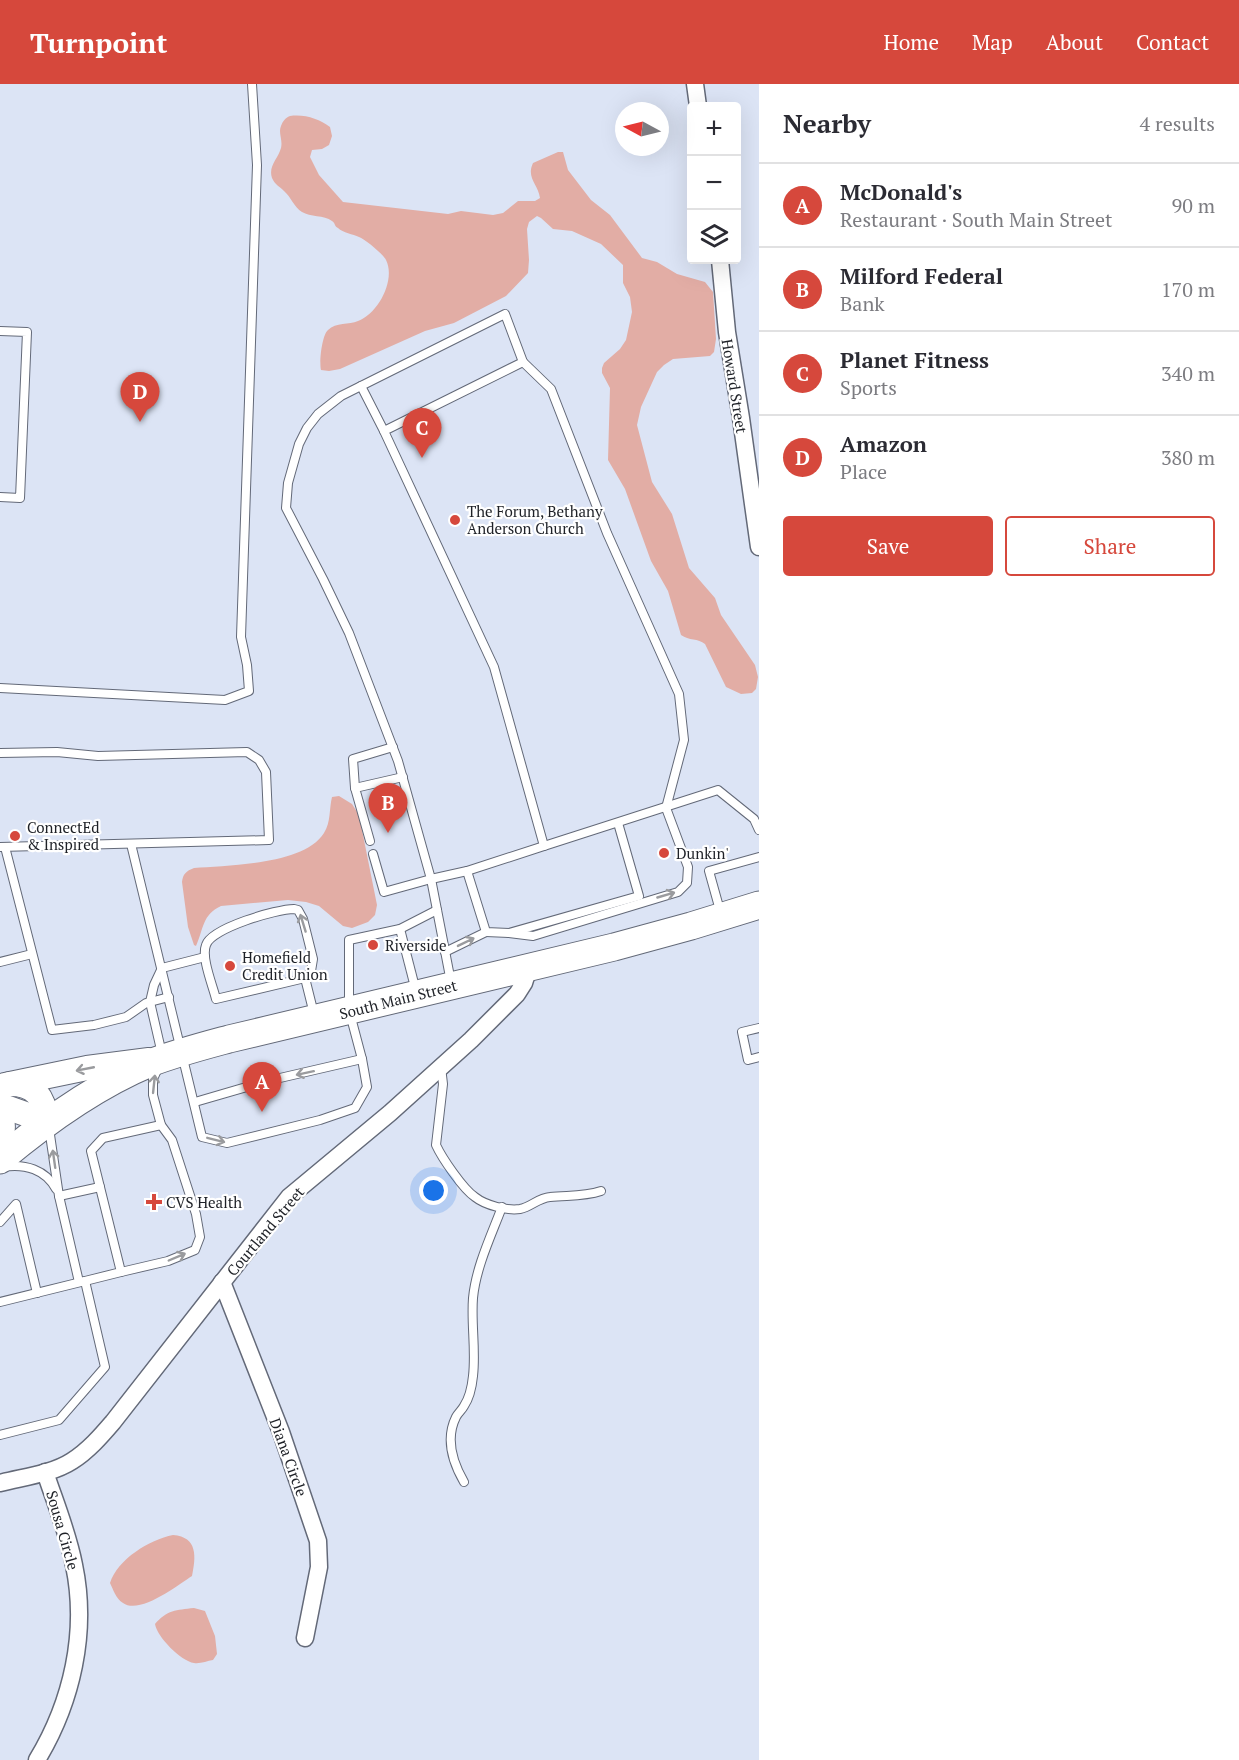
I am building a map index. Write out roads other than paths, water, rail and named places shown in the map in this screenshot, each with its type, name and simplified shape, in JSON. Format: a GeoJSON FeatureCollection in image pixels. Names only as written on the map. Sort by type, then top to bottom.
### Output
{"type":"FeatureCollection","features":[{"type":"Feature","properties":{"kind":"main road","name":"South Main Street"},"geometry":{"type":"LineString","coordinates":[[0,1160],[72,1106],[141,1067],[173,1055],[637,941],[759,904]]}},
{"type":"Feature","properties":{"kind":"main road"},"geometry":{"type":"LineString","coordinates":[[2,1092],[97,1066],[173,1055]]}},
{"type":"Feature","properties":{"kind":"main road"},"geometry":{"type":"LineString","coordinates":[[2,1092],[24,1086],[37,1093],[43,1102],[48,1122]]}},
{"type":"Feature","properties":{"kind":"main road"},"geometry":{"type":"LineString","coordinates":[[0,1112],[3,1124],[0,1146]]}},
{"type":"Feature","properties":{"kind":"street"},"geometry":{"type":"LineString","coordinates":[[695,84],[697,102]]}},
{"type":"Feature","properties":{"kind":"street","name":"Howard Street"},"geometry":{"type":"LineString","coordinates":[[720,264],[727,332],[759,547]]}},
{"type":"Feature","properties":{"kind":"street","name":"Courtland Street"},"geometry":{"type":"LineString","coordinates":[[0,1483],[45,1472],[73,1461],[105,1431],[294,1192],[390,1113],[464,1047],[517,994],[524,983],[529,967]]}},
{"type":"Feature","properties":{"kind":"street","name":"Diana Circle"},"geometry":{"type":"LineString","coordinates":[[222,1282],[281,1432],[317,1535],[319,1562],[305,1638]]}},
{"type":"Feature","properties":{"kind":"street","name":"Sousa Circle"},"geometry":{"type":"LineString","coordinates":[[37,1760],[53,1730],[68,1691],[75,1662],[79,1629],[79,1597],[74,1562],[45,1472]]}},
{"type":"Feature","properties":{"kind":"lane"},"geometry":{"type":"LineString","coordinates":[[0,688],[225,700],[249,691],[247,665],[241,637],[257,165],[252,84]]}},
{"type":"Feature","properties":{"kind":"lane"},"geometry":{"type":"LineString","coordinates":[[445,952],[486,932],[533,936],[678,892],[687,883],[688,867],[666,808],[684,740],[680,694],[607,533],[551,389],[523,362],[505,314],[341,396],[318,414],[307,428],[299,444],[288,483],[286,508],[349,633],[393,747],[431,879],[445,952],[452,986]]}},
{"type":"Feature","properties":{"kind":"lane"},"geometry":{"type":"LineString","coordinates":[[0,331],[27,332],[20,498],[0,497]]}},
{"type":"Feature","properties":{"kind":"lane"},"geometry":{"type":"LineString","coordinates":[[384,431],[523,362]]}},
{"type":"Feature","properties":{"kind":"lane"},"geometry":{"type":"LineString","coordinates":[[362,386],[494,667],[544,846]]}},
{"type":"Feature","properties":{"kind":"lane"},"geometry":{"type":"LineString","coordinates":[[370,841],[355,788],[353,759],[393,747]]}},
{"type":"Feature","properties":{"kind":"lane"},"geometry":{"type":"LineString","coordinates":[[0,753],[57,752],[98,756],[243,752],[251,754],[262,764],[266,776],[269,840],[2,847],[52,1030],[94,1025],[126,1017],[150,1002],[169,997]]}},
{"type":"Feature","properties":{"kind":"lane"},"geometry":{"type":"LineString","coordinates":[[355,788],[403,777]]}},
{"type":"Feature","properties":{"kind":"lane"},"geometry":{"type":"LineString","coordinates":[[373,854],[384,892],[467,871],[718,790],[754,819],[759,830]]}},
{"type":"Feature","properties":{"kind":"lane"},"geometry":{"type":"LineString","coordinates":[[509,933],[639,896],[618,823]]}},
{"type":"Feature","properties":{"kind":"lane"},"geometry":{"type":"LineString","coordinates":[[0,1302],[168,1261],[195,1250],[200,1237],[196,1214],[172,1140],[161,1125],[153,1087],[156,1072],[173,1055],[169,997],[131,844]]}},
{"type":"Feature","properties":{"kind":"lane"},"geometry":{"type":"LineString","coordinates":[[722,917],[709,871],[759,857]]}},
{"type":"Feature","properties":{"kind":"lane"},"geometry":{"type":"LineString","coordinates":[[467,871],[486,932]]}},
{"type":"Feature","properties":{"kind":"lane"},"geometry":{"type":"LineString","coordinates":[[294,909],[301,914],[303,919],[313,959],[311,971],[305,978],[216,999],[205,957],[205,946],[211,937],[249,918],[294,909]]}},
{"type":"Feature","properties":{"kind":"lane"},"geometry":{"type":"LineString","coordinates":[[162,968],[152,990],[150,1002],[195,1102],[202,1137],[227,1143],[320,1120],[355,1108],[367,1087],[350,1010],[349,940],[400,929],[437,910]]}},
{"type":"Feature","properties":{"kind":"lane"},"geometry":{"type":"LineString","coordinates":[[400,929],[417,994]]}},
{"type":"Feature","properties":{"kind":"lane"},"geometry":{"type":"LineString","coordinates":[[0,962],[32,954]]}},
{"type":"Feature","properties":{"kind":"lane"},"geometry":{"type":"LineString","coordinates":[[162,968],[205,957]]}},
{"type":"Feature","properties":{"kind":"lane"},"geometry":{"type":"LineString","coordinates":[[305,978],[315,1019]]}},
{"type":"Feature","properties":{"kind":"lane"},"geometry":{"type":"LineString","coordinates":[[759,1028],[742,1032],[748,1060],[759,1057]]}},
{"type":"Feature","properties":{"kind":"lane"},"geometry":{"type":"LineString","coordinates":[[195,1102],[267,1081],[362,1059]]}},
{"type":"Feature","properties":{"kind":"lane"},"geometry":{"type":"LineString","coordinates":[[441,1066],[443,1084],[436,1145],[470,1193],[483,1202],[522,1209],[548,1197],[580,1197],[601,1191]]}},
{"type":"Feature","properties":{"kind":"lane"},"geometry":{"type":"LineString","coordinates":[[0,1435],[59,1420],[105,1367],[59,1196],[48,1122]]}},
{"type":"Feature","properties":{"kind":"lane"},"geometry":{"type":"LineString","coordinates":[[121,1272],[91,1151],[103,1138],[161,1125]]}},
{"type":"Feature","properties":{"kind":"lane"},"geometry":{"type":"LineString","coordinates":[[0,1168],[18,1166],[38,1171],[52,1182],[59,1196]]}},
{"type":"Feature","properties":{"kind":"lane"},"geometry":{"type":"LineString","coordinates":[[59,1196],[100,1187]]}},
{"type":"Feature","properties":{"kind":"lane"},"geometry":{"type":"LineString","coordinates":[[0,1222],[16,1204],[37,1293]]}},
{"type":"Feature","properties":{"kind":"lane"},"geometry":{"type":"LineString","coordinates":[[464,1482],[454,1461],[451,1437],[457,1416],[472,1386],[473,1308],[476,1283],[502,1207]]}},
{"type":"Feature","properties":{"kind":"place","name":"Amazon"},"geometry":{"type":"Point","coordinates":[140,422]}},
{"type":"Feature","properties":{"kind":"place","name":"Planet Fitness"},"geometry":{"type":"Point","coordinates":[422,458]}},
{"type":"Feature","properties":{"kind":"place","name":"The Forum, Bethany Anderson Church"},"geometry":{"type":"Point","coordinates":[455,520]}},
{"type":"Feature","properties":{"kind":"place","name":"Milford Federal"},"geometry":{"type":"Point","coordinates":[388,833]}},
{"type":"Feature","properties":{"kind":"place","name":"ConnectEd & Inspired"},"geometry":{"type":"Point","coordinates":[15,836]}},
{"type":"Feature","properties":{"kind":"place","name":"Dunkin'"},"geometry":{"type":"Point","coordinates":[664,853]}},
{"type":"Feature","properties":{"kind":"place","name":"Riverside"},"geometry":{"type":"Point","coordinates":[373,945]}},
{"type":"Feature","properties":{"kind":"place","name":"Homefield Credit Union"},"geometry":{"type":"Point","coordinates":[230,966]}},
{"type":"Feature","properties":{"kind":"place","name":"McDonald's"},"geometry":{"type":"Point","coordinates":[262,1112]}},
{"type":"Feature","properties":{"kind":"place","name":"CVS Health"},"geometry":{"type":"Point","coordinates":[154,1202]}}]}
